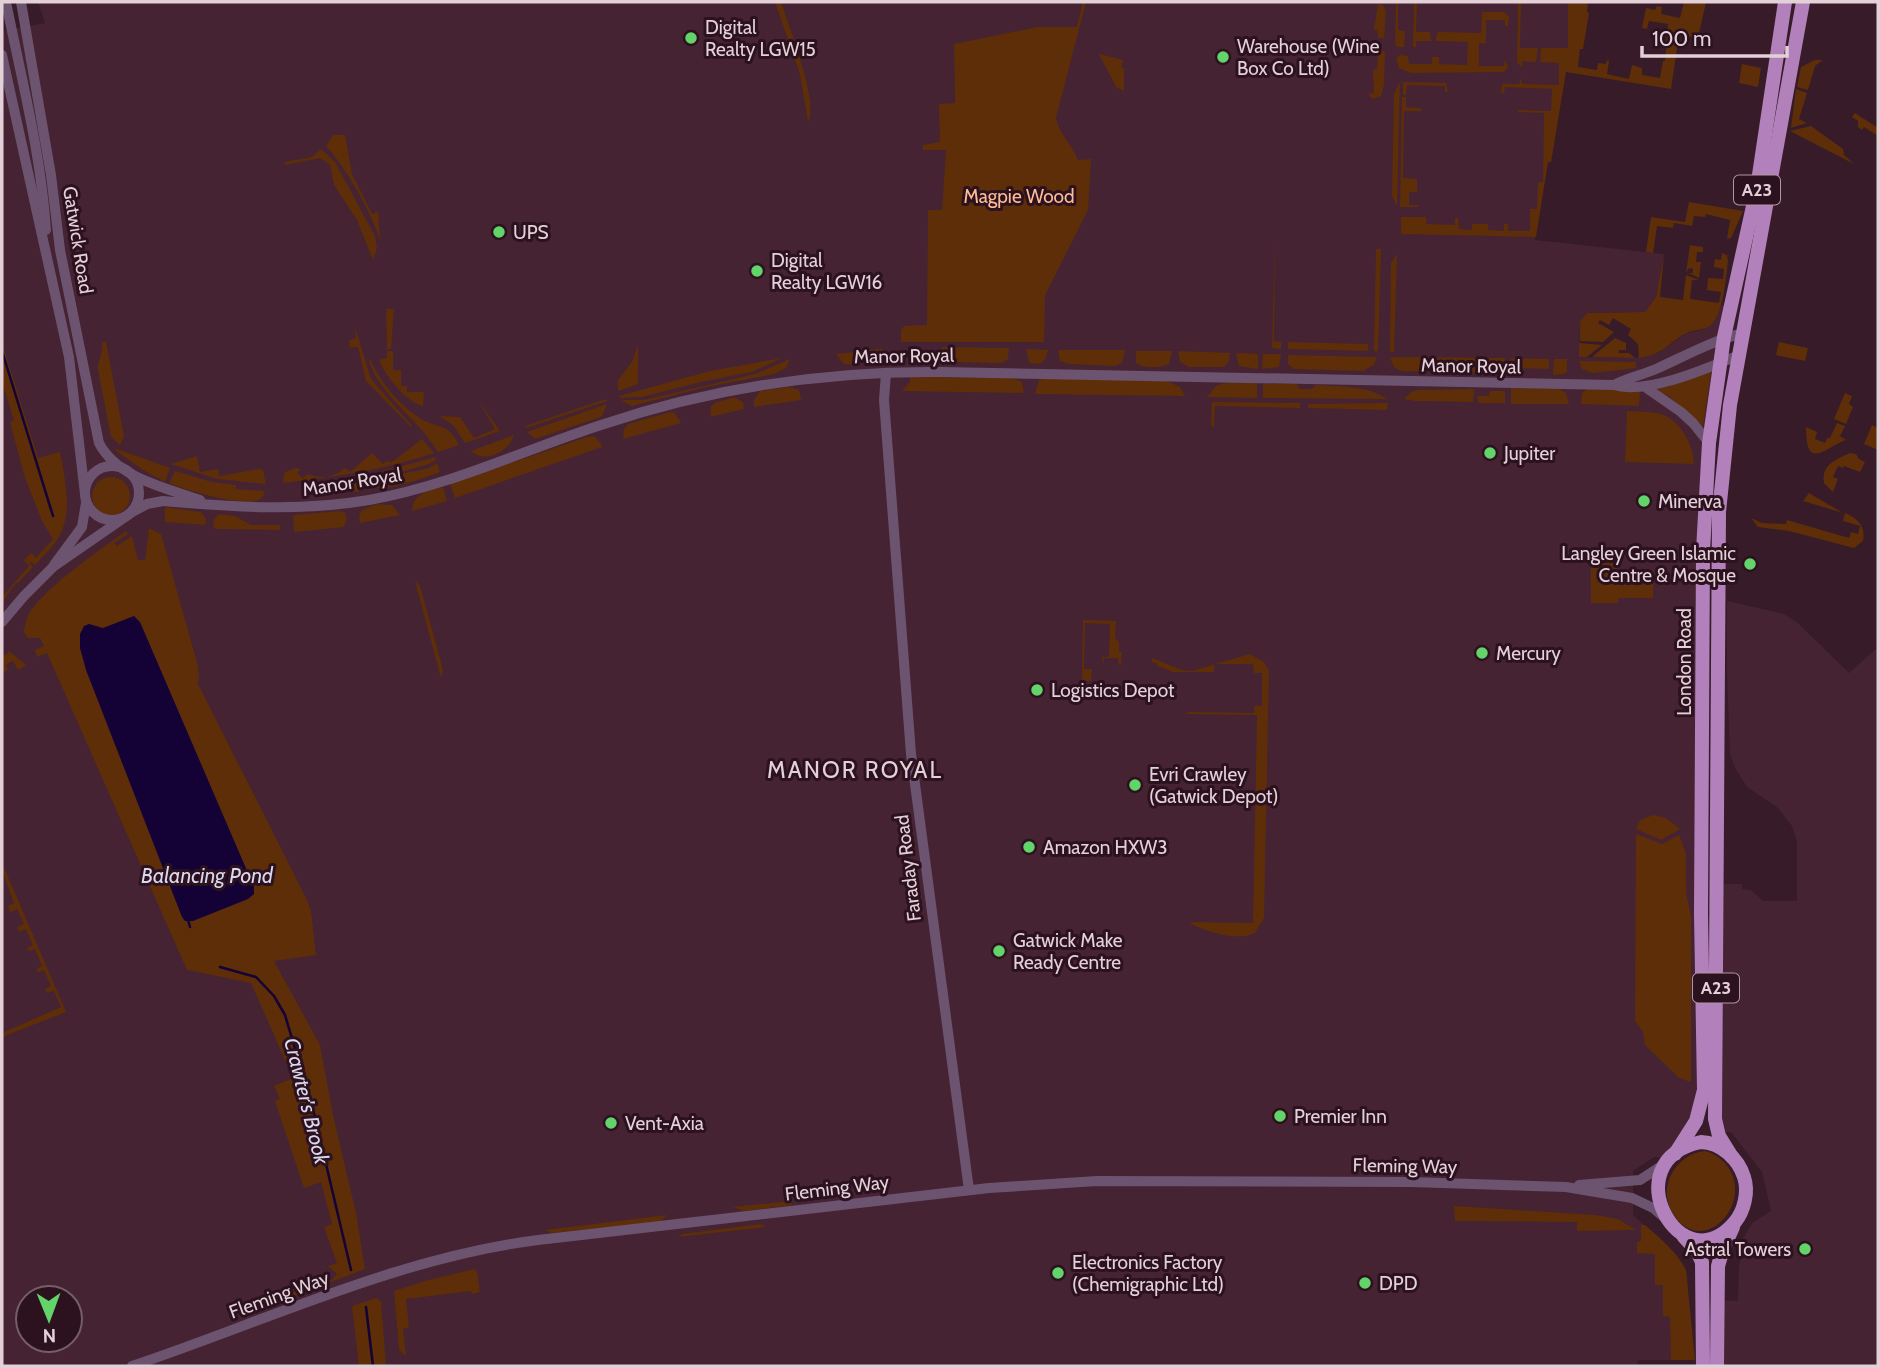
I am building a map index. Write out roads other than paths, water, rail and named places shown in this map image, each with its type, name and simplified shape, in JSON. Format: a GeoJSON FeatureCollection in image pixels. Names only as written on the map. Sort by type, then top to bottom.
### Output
{"type":"FeatureCollection","features":[{"type":"Feature","properties":{"kind":"main road","name":"London Road"},"geometry":{"type":"LineString","coordinates":[[1673,1156],[1696,1121],[1704,1090],[1701,914],[1703,551],[1709,443],[1724,337],[1757,188],[1786,2]]}},
{"type":"Feature","properties":{"kind":"main road","name":"London Road"},"geometry":{"type":"LineString","coordinates":[[1732,1157],[1719,1136],[1714,1114],[1718,534],[1730,405],[1803,2]]}},
{"type":"Feature","properties":{"kind":"main road"},"geometry":{"type":"LineString","coordinates":[[1703,1366],[1701,1259],[1660,1206],[1657,1189],[1662,1172],[1673,1156],[1688,1146],[1705,1142],[1719,1147],[1732,1157],[1740,1167],[1746,1185],[1738,1217],[1719,1262],[1717,1366]]}},
{"type":"Feature","properties":{"kind":"main road"},"geometry":{"type":"LineString","coordinates":[[1673,1226],[1692,1239],[1710,1240],[1724,1232],[1738,1217]]}},
{"type":"Feature","properties":{"kind":"street","name":"Gatwick Road"},"geometry":{"type":"LineString","coordinates":[[6,2],[44,201]]}},
{"type":"Feature","properties":{"kind":"street","name":"Gatwick Road"},"geometry":{"type":"LineString","coordinates":[[21,2],[51,175],[60,250],[98,440],[106,454],[127,471]]}},
{"type":"Feature","properties":{"kind":"street","name":"Gatwick Road"},"geometry":{"type":"LineString","coordinates":[[2,55],[69,357],[85,496],[82,527],[62,551],[53,567]]}},
{"type":"Feature","properties":{"kind":"street"},"geometry":{"type":"LineString","coordinates":[[44,201],[60,250]]}},
{"type":"Feature","properties":{"kind":"street"},"geometry":{"type":"LineString","coordinates":[[44,201],[47,253]]}},
{"type":"Feature","properties":{"kind":"street","name":"Manor Royal"},"geometry":{"type":"LineString","coordinates":[[1614,385],[1724,337],[1744,333]]}},
{"type":"Feature","properties":{"kind":"street","name":"Manor Royal"},"geometry":{"type":"LineString","coordinates":[[126,515],[158,501],[256,509],[294,508],[382,498],[445,480],[599,425],[680,401],[775,382],[833,375],[1052,374],[1614,385],[1626,389],[1645,387],[1739,355]]}},
{"type":"Feature","properties":{"kind":"street","name":"Faraday Road"},"geometry":{"type":"LineString","coordinates":[[886,373],[884,400],[911,754],[968,1190]]}},
{"type":"Feature","properties":{"kind":"street"},"geometry":{"type":"LineString","coordinates":[[1645,387],[1681,412],[1709,443]]}},
{"type":"Feature","properties":{"kind":"street"},"geometry":{"type":"LineString","coordinates":[[111,466],[127,471],[136,481],[138,494],[135,506],[117,519],[102,518],[91,510],[85,496],[89,478],[99,470],[111,466]]}},
{"type":"Feature","properties":{"kind":"street","name":"Manor Royal"},"geometry":{"type":"LineString","coordinates":[[127,471],[212,505]]}},
{"type":"Feature","properties":{"kind":"street","name":"Gatwick Road"},"geometry":{"type":"LineString","coordinates":[[2,622],[53,567],[126,515]]}},
{"type":"Feature","properties":{"kind":"street","name":"Fleming Way"},"geometry":{"type":"LineString","coordinates":[[132,1366],[410,1268],[478,1250],[538,1240],[968,1190],[1097,1181],[1411,1182],[1566,1187],[1640,1180],[1673,1156]]}},
{"type":"Feature","properties":{"kind":"street","name":"Fleming Way"},"geometry":{"type":"LineString","coordinates":[[1566,1187],[1632,1198],[1653,1209],[1673,1226]]}},
{"type":"Feature","properties":{"kind":"water","name":"Balancing Pond"},"geometry":{"type":"Polygon","coordinates":[[[134,616],[140,622],[254,887],[254,894],[248,899],[193,921],[185,921],[182,917],[86,670],[80,648],[80,634],[84,626],[89,624],[103,628],[134,616]]]}},
{"type":"Feature","properties":{"kind":"waterway","name":"Crawter's Brook"},"geometry":{"type":"LineString","coordinates":[[2,351],[53,516]]}},
{"type":"Feature","properties":{"kind":"waterway","name":"Crawter's Brook"},"geometry":{"type":"LineString","coordinates":[[188,920],[190,927]]}},
{"type":"Feature","properties":{"kind":"waterway","name":"Crawter's Brook"},"geometry":{"type":"LineString","coordinates":[[220,967],[256,977],[274,996],[285,1015],[313,1109],[351,1270]]}},
{"type":"Feature","properties":{"kind":"waterway","name":"Crawter's Brook"},"geometry":{"type":"LineString","coordinates":[[366,1307],[373,1366]]}},
{"type":"Feature","properties":{"kind":"place","name":"Digital Realty LGW15"},"geometry":{"type":"Point","coordinates":[691,38]}},
{"type":"Feature","properties":{"kind":"place","name":"Warehouse (Wine Box Co Ltd)"},"geometry":{"type":"Point","coordinates":[1223,57]}},
{"type":"Feature","properties":{"kind":"place","name":"UPS"},"geometry":{"type":"Point","coordinates":[499,232]}},
{"type":"Feature","properties":{"kind":"place","name":"Digital Realty LGW16"},"geometry":{"type":"Point","coordinates":[757,271]}},
{"type":"Feature","properties":{"kind":"place","name":"Jupiter"},"geometry":{"type":"Point","coordinates":[1490,453]}},
{"type":"Feature","properties":{"kind":"place","name":"Minerva"},"geometry":{"type":"Point","coordinates":[1644,501]}},
{"type":"Feature","properties":{"kind":"place","name":"Langley Green Islamic Centre & Mosque"},"geometry":{"type":"Point","coordinates":[1750,564]}},
{"type":"Feature","properties":{"kind":"place","name":"Mercury"},"geometry":{"type":"Point","coordinates":[1482,653]}},
{"type":"Feature","properties":{"kind":"place","name":"Logistics Depot"},"geometry":{"type":"Point","coordinates":[1037,690]}},
{"type":"Feature","properties":{"kind":"place","name":"Evri Crawley (Gatwick Depot)"},"geometry":{"type":"Point","coordinates":[1135,785]}},
{"type":"Feature","properties":{"kind":"place","name":"Amazon HXW3"},"geometry":{"type":"Point","coordinates":[1029,847]}},
{"type":"Feature","properties":{"kind":"place","name":"Gatwick Make Ready Centre"},"geometry":{"type":"Point","coordinates":[999,951]}},
{"type":"Feature","properties":{"kind":"place","name":"Premier Inn"},"geometry":{"type":"Point","coordinates":[1280,1116]}},
{"type":"Feature","properties":{"kind":"place","name":"Vent-Axia"},"geometry":{"type":"Point","coordinates":[611,1123]}},
{"type":"Feature","properties":{"kind":"place","name":"Astral Towers"},"geometry":{"type":"Point","coordinates":[1805,1249]}},
{"type":"Feature","properties":{"kind":"place","name":"Electronics Factory (Chemigraphic Ltd)"},"geometry":{"type":"Point","coordinates":[1058,1273]}},
{"type":"Feature","properties":{"kind":"place","name":"DPD"},"geometry":{"type":"Point","coordinates":[1365,1283]}},
{"type":"Feature","properties":{"kind":"district","name":"MANOR ROYAL"},"geometry":{"type":"Point","coordinates":[855,770]}},
{"type":"Feature","properties":{"kind":"park label","name":"Magpie Wood"},"geometry":{"type":"Point","coordinates":[1019,196]}}]}
